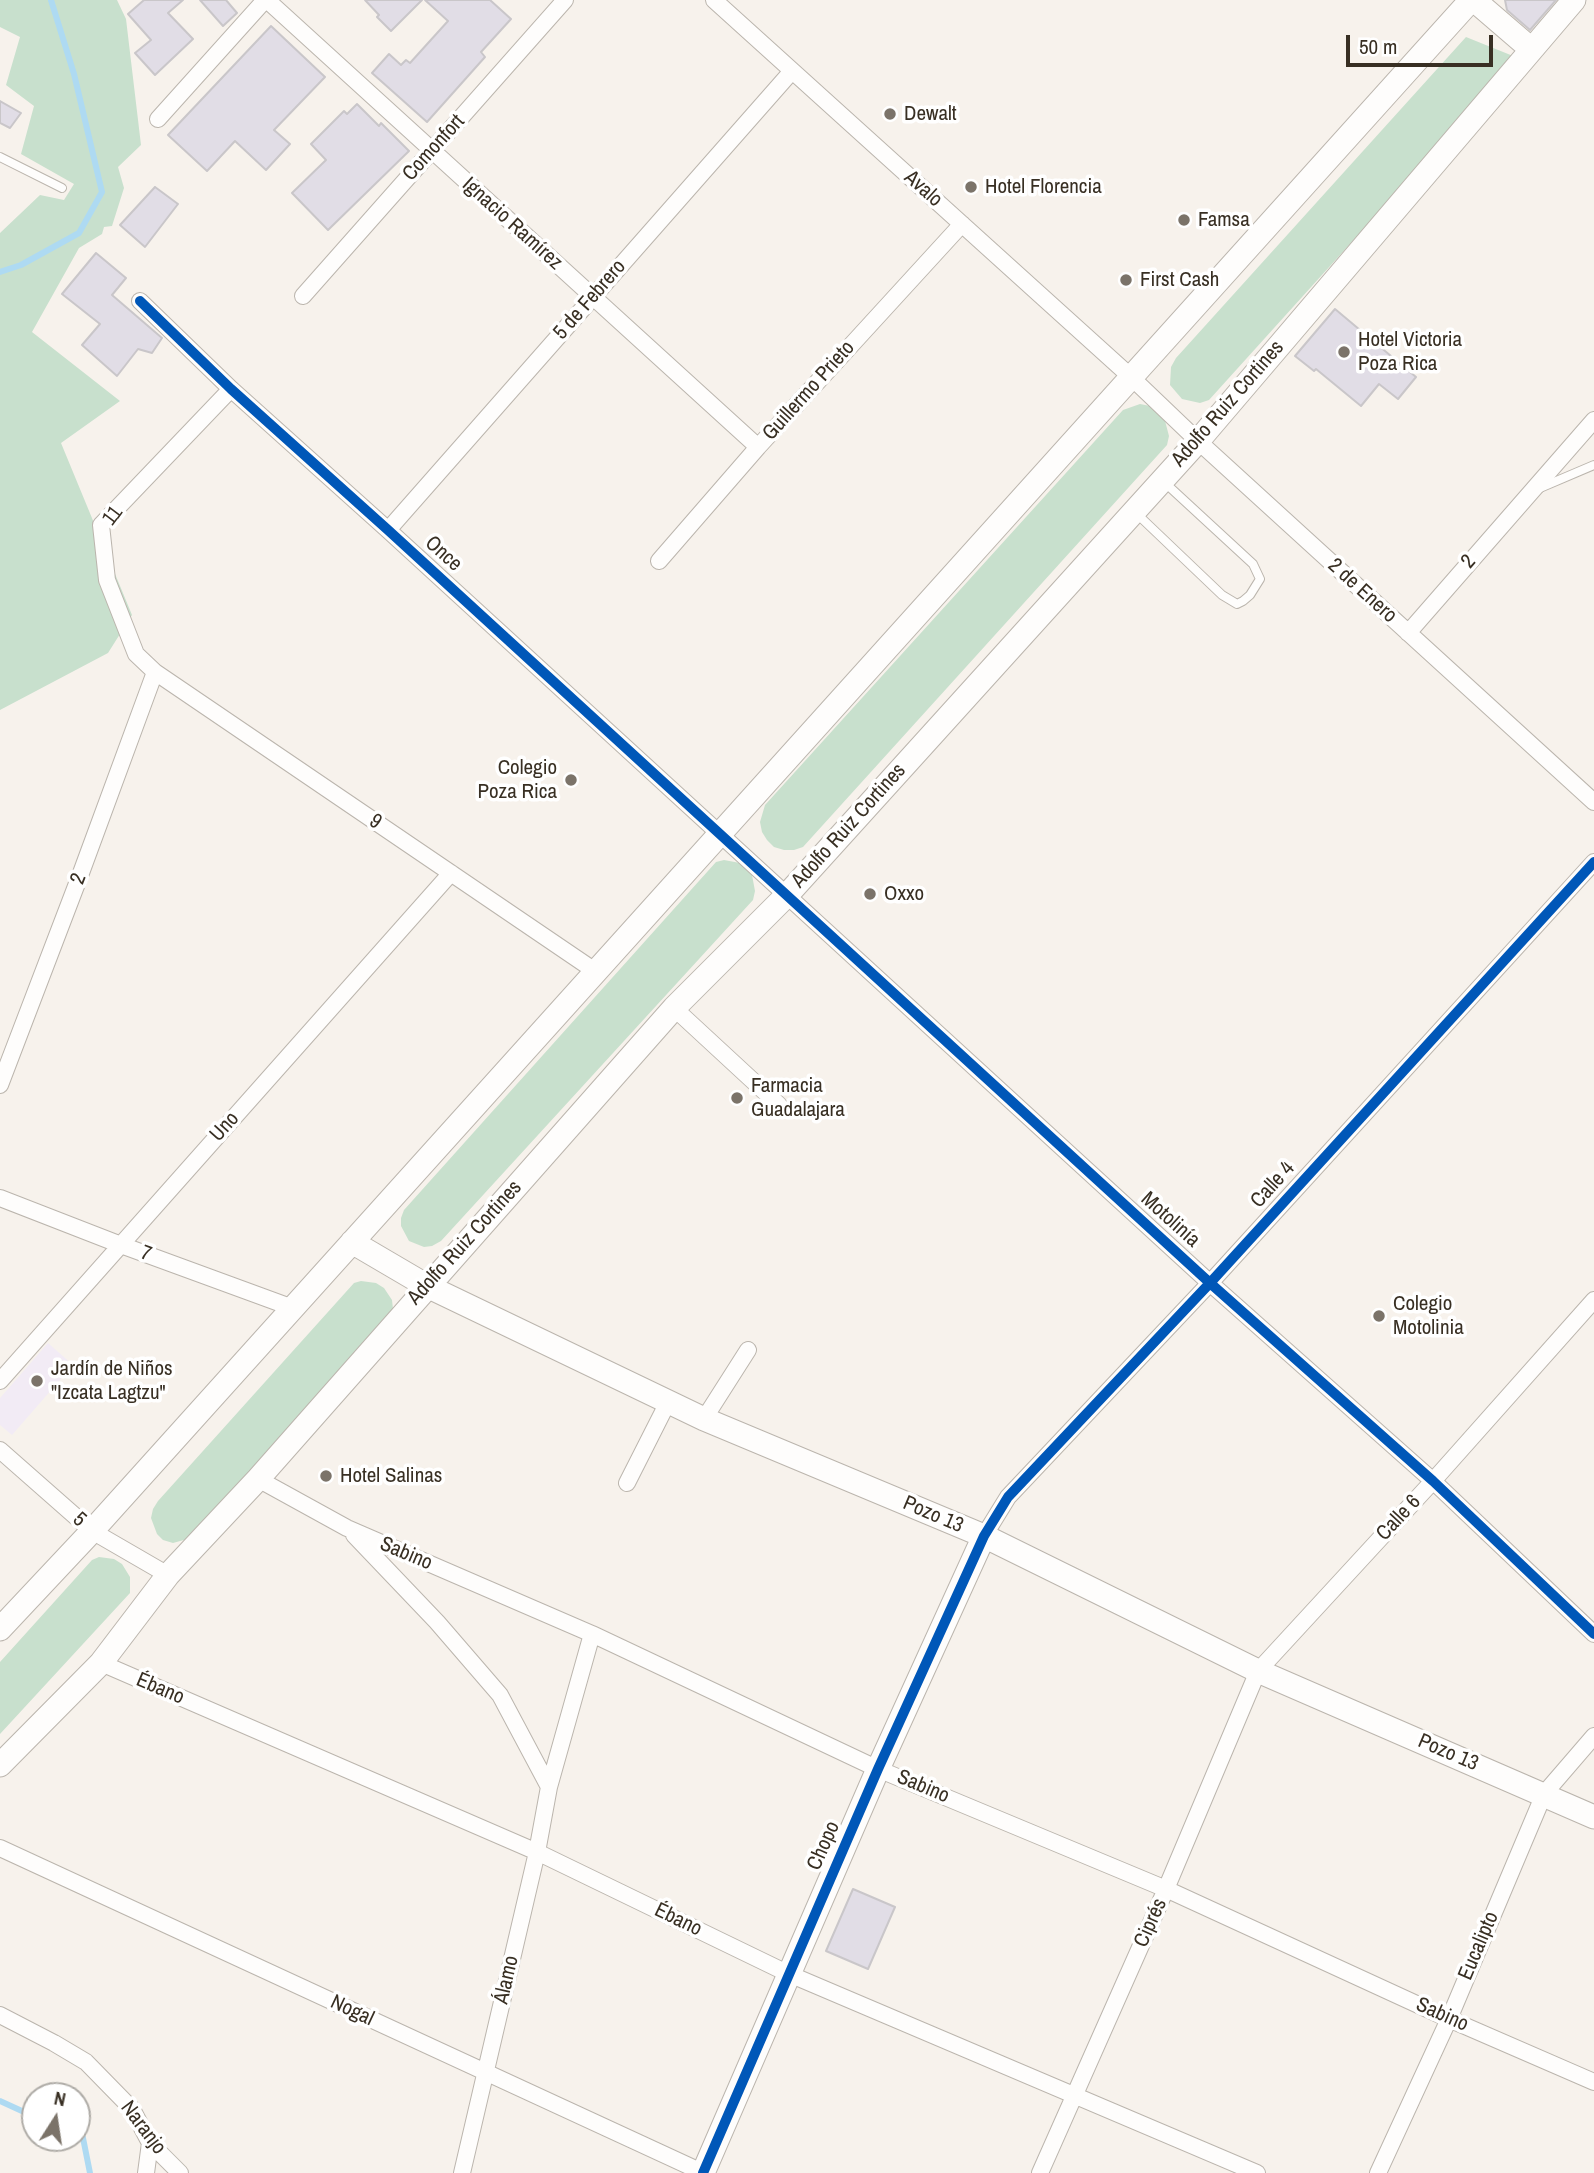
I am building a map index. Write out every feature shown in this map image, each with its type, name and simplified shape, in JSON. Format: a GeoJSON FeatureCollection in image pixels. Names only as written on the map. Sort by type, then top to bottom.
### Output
{"type":"FeatureCollection","features":[{"type":"Feature","properties":{"kind":"main road"},"geometry":{"type":"LineString","coordinates":[[0,1629],[92,1531],[1472,0],[1531,50]]}},
{"type":"Feature","properties":{"kind":"main road","name":"Adolfo Ruiz Cortines"},"geometry":{"type":"LineString","coordinates":[[0,1765],[101,1663],[169,1575],[258,1479],[674,1008],[787,895],[1198,441],[1574,0]]}},
{"type":"Feature","properties":{"kind":"main road","name":"Pozo 13"},"geometry":{"type":"LineString","coordinates":[[352,1242],[427,1286],[704,1419],[984,1536],[1258,1671],[1594,1817]]}},
{"type":"Feature","properties":{"kind":"main road","name":"Chopo"},"geometry":{"type":"LineString","coordinates":[[703,2173],[878,1769],[984,1536]]}},
{"type":"Feature","properties":{"kind":"street"},"geometry":{"type":"LineString","coordinates":[[159,119],[266,0]]}},
{"type":"Feature","properties":{"kind":"street","name":"Ignacio Ramírez"},"geometry":{"type":"LineString","coordinates":[[266,0],[758,447]]}},
{"type":"Feature","properties":{"kind":"street","name":"Comonfort"},"geometry":{"type":"LineString","coordinates":[[303,296],[565,0]]}},
{"type":"Feature","properties":{"kind":"street","name":"Avalo"},"geometry":{"type":"LineString","coordinates":[[714,0],[1131,377]]}},
{"type":"Feature","properties":{"kind":"street","name":"5 de Febrero"},"geometry":{"type":"LineString","coordinates":[[388,530],[792,71]]}},
{"type":"Feature","properties":{"kind":"street","name":"Guillermo Prieto"},"geometry":{"type":"LineString","coordinates":[[659,561],[758,447],[962,224]]}},
{"type":"Feature","properties":{"kind":"street","name":"Once"},"geometry":{"type":"LineString","coordinates":[[140,301],[231,389],[720,834]]}},
{"type":"Feature","properties":{"kind":"street","name":"2 de Enero"},"geometry":{"type":"LineString","coordinates":[[1131,377],[1594,802]]}},
{"type":"Feature","properties":{"kind":"street","name":"11"},"geometry":{"type":"LineString","coordinates":[[155,673],[136,654],[107,580],[101,525],[231,389]]}},
{"type":"Feature","properties":{"kind":"street","name":"2"},"geometry":{"type":"LineString","coordinates":[[1408,633],[1594,420]]}},
{"type":"Feature","properties":{"kind":"street","name":"9"},"geometry":{"type":"LineString","coordinates":[[155,673],[595,971]]}},
{"type":"Feature","properties":{"kind":"street","name":"2"},"geometry":{"type":"LineString","coordinates":[[0,1085],[155,673]]}},
{"type":"Feature","properties":{"kind":"street","name":"Motolinía"},"geometry":{"type":"LineString","coordinates":[[720,834],[1209,1283],[1433,1481],[1594,1634]]}},
{"type":"Feature","properties":{"kind":"street","name":"Calle 4"},"geometry":{"type":"LineString","coordinates":[[984,1536],[1008,1497],[1209,1283],[1594,862]]}},
{"type":"Feature","properties":{"kind":"street","name":"Uno"},"geometry":{"type":"LineString","coordinates":[[0,1381],[451,873]]}},
{"type":"Feature","properties":{"kind":"street"},"geometry":{"type":"LineString","coordinates":[[674,1008],[779,1105]]}},
{"type":"Feature","properties":{"kind":"street","name":"7"},"geometry":{"type":"LineString","coordinates":[[0,1198],[293,1308]]}},
{"type":"Feature","properties":{"kind":"street","name":"Calle 6"},"geometry":{"type":"LineString","coordinates":[[1258,1671],[1433,1481],[1594,1300]]}},
{"type":"Feature","properties":{"kind":"street"},"geometry":{"type":"LineString","coordinates":[[704,1419],[748,1350]]}},
{"type":"Feature","properties":{"kind":"street"},"geometry":{"type":"LineString","coordinates":[[627,1483],[668,1402]]}},
{"type":"Feature","properties":{"kind":"street","name":"5"},"geometry":{"type":"LineString","coordinates":[[0,1450],[92,1531],[169,1575]]}},
{"type":"Feature","properties":{"kind":"street","name":"Sabino"},"geometry":{"type":"LineString","coordinates":[[258,1479],[347,1528],[593,1634],[878,1769],[1166,1889],[1448,2019],[1594,2082]]}},
{"type":"Feature","properties":{"kind":"street"},"geometry":{"type":"LineString","coordinates":[[347,1528],[437,1622],[500,1695],[549,1787]]}},
{"type":"Feature","properties":{"kind":"street","name":"Álamo"},"geometry":{"type":"LineString","coordinates":[[462,2173],[537,1852],[549,1787],[593,1634]]}},
{"type":"Feature","properties":{"kind":"street","name":"Ébano"},"geometry":{"type":"LineString","coordinates":[[101,1663],[537,1852],[789,1974],[1257,2173]]}},
{"type":"Feature","properties":{"kind":"street","name":"Ciprés"},"geometry":{"type":"LineString","coordinates":[[1040,2173],[1166,1889],[1258,1671]]}},
{"type":"Feature","properties":{"kind":"street","name":"Eucalipto"},"geometry":{"type":"LineString","coordinates":[[1378,2173],[1448,2019],[1544,1794],[1594,1736]]}},
{"type":"Feature","properties":{"kind":"street","name":"Nogal"},"geometry":{"type":"LineString","coordinates":[[0,1848],[703,2173]]}},
{"type":"Feature","properties":{"kind":"street","name":"Naranjo"},"geometry":{"type":"LineString","coordinates":[[0,2015],[86,2062],[132,2109],[150,2143],[180,2173]]}},
{"type":"Feature","properties":{"kind":"street"},"geometry":{"type":"LineString","coordinates":[[146,2173],[150,2143]]}},
{"type":"Feature","properties":{"kind":"lane"},"geometry":{"type":"LineString","coordinates":[[0,157],[62,188]]}},
{"type":"Feature","properties":{"kind":"lane","name":"2"},"geometry":{"type":"LineString","coordinates":[[1531,492],[1594,465]]}},
{"type":"Feature","properties":{"kind":"lane"},"geometry":{"type":"LineString","coordinates":[[1134,511],[1222,595],[1237,604],[1250,595],[1259,579],[1253,564],[1162,480]]}},
{"type":"Feature","properties":{"kind":"shaded area","name":"Jardín de Niños \"Izcata Lagtzu\""},"geometry":{"type":"Polygon","coordinates":[[[48,1343],[73,1365],[12,1435],[0,1425],[0,1398],[48,1343]]]}},
{"type":"Feature","properties":{"kind":"green space"},"geometry":{"type":"Polygon","coordinates":[[[0,0],[117,0],[126,19],[141,145],[118,167],[124,188],[112,226],[104,227],[102,234],[79,248],[32,332],[120,401],[61,443],[132,615],[108,653],[0,710],[0,233],[40,195],[64,200],[74,184],[21,154],[34,106],[6,85],[20,37],[0,27],[0,0]]]}},
{"type":"Feature","properties":{"kind":"green space"},"geometry":{"type":"Polygon","coordinates":[[[1466,37],[1518,58],[1209,400],[1200,403],[1182,399],[1170,385],[1171,367],[1176,358],[1466,37]]]}},
{"type":"Feature","properties":{"kind":"green space"},"geometry":{"type":"Polygon","coordinates":[[[1140,404],[1150,406],[1164,417],[1169,436],[1167,445],[803,847],[784,850],[774,847],[762,832],[760,822],[765,805],[1123,410],[1140,404]]]}},
{"type":"Feature","properties":{"kind":"green space"},"geometry":{"type":"Polygon","coordinates":[[[724,860],[740,863],[752,875],[755,891],[753,900],[441,1241],[424,1247],[409,1241],[401,1226],[404,1210],[716,862],[724,860]]]}},
{"type":"Feature","properties":{"kind":"green space"},"geometry":{"type":"Polygon","coordinates":[[[354,1283],[376,1283],[384,1288],[392,1300],[393,1309],[191,1538],[173,1543],[163,1540],[157,1534],[151,1518],[158,1501],[354,1283]]]}},
{"type":"Feature","properties":{"kind":"green space"},"geometry":{"type":"Polygon","coordinates":[[[99,1557],[114,1559],[122,1564],[130,1577],[130,1593],[0,1734],[0,1662],[92,1560],[99,1557]]]}},
{"type":"Feature","properties":{"kind":"building"},"geometry":{"type":"Polygon","coordinates":[[[144,0],[183,0],[168,13],[193,39],[155,75],[135,53],[151,40],[128,14],[144,0]]]}},
{"type":"Feature","properties":{"kind":"building"},"geometry":{"type":"Polygon","coordinates":[[[200,0],[226,0],[237,13],[223,26],[200,0]]]}},
{"type":"Feature","properties":{"kind":"building"},"geometry":{"type":"Polygon","coordinates":[[[365,0],[422,0],[391,31],[365,0]]]}},
{"type":"Feature","properties":{"kind":"building"},"geometry":{"type":"Polygon","coordinates":[[[425,0],[490,0],[511,19],[481,52],[485,57],[427,122],[372,73],[389,54],[401,65],[406,60],[410,63],[448,21],[425,0]]]}},
{"type":"Feature","properties":{"kind":"building"},"geometry":{"type":"Polygon","coordinates":[[[1505,0],[1556,0],[1530,30],[1507,10],[1505,0]]]}},
{"type":"Feature","properties":{"kind":"building"},"geometry":{"type":"Polygon","coordinates":[[[271,26],[325,77],[274,130],[290,144],[266,170],[235,141],[207,171],[168,135],[271,26]]]}},
{"type":"Feature","properties":{"kind":"building"},"geometry":{"type":"Polygon","coordinates":[[[0,101],[21,113],[10,128],[0,123],[0,101]]]}},
{"type":"Feature","properties":{"kind":"building"},"geometry":{"type":"Polygon","coordinates":[[[357,104],[409,151],[328,230],[292,193],[326,160],[311,144],[344,111],[347,114],[357,104]]]}},
{"type":"Feature","properties":{"kind":"building"},"geometry":{"type":"Polygon","coordinates":[[[155,187],[178,204],[145,247],[120,225],[155,187]]]}},
{"type":"Feature","properties":{"kind":"building"},"geometry":{"type":"Polygon","coordinates":[[[96,253],[126,278],[112,295],[162,338],[152,353],[138,349],[117,376],[82,345],[100,324],[62,294],[96,253]]]}},
{"type":"Feature","properties":{"kind":"building"},"geometry":{"type":"Polygon","coordinates":[[[1335,309],[1416,377],[1398,399],[1379,384],[1361,406],[1316,369],[1314,371],[1295,356],[1335,309]]]}},
{"type":"Feature","properties":{"kind":"building"},"geometry":{"type":"Polygon","coordinates":[[[853,1889],[895,1907],[868,1969],[826,1951],[853,1889]]]}},
{"type":"Feature","properties":{"kind":"waterway"},"geometry":{"type":"LineString","coordinates":[[0,272],[21,265],[79,233],[102,192],[74,74],[51,0]]}},
{"type":"Feature","properties":{"kind":"waterway"},"geometry":{"type":"LineString","coordinates":[[0,2101],[21,2111]]}},
{"type":"Feature","properties":{"kind":"waterway"},"geometry":{"type":"LineString","coordinates":[[86,2152],[90,2173]]}},
{"type":"Feature","properties":{"kind":"cycle path"},"geometry":{"type":"LineString","coordinates":[[140,301],[231,389],[1210,1283],[1433,1481],[1594,1634]]}},
{"type":"Feature","properties":{"kind":"cycle path"},"geometry":{"type":"LineString","coordinates":[[703,2173],[878,1769],[984,1536],[1008,1497],[1210,1283],[1594,862]]}},
{"type":"Feature","properties":{"kind":"place","name":"Dewalt"},"geometry":{"type":"Point","coordinates":[890,114]}},
{"type":"Feature","properties":{"kind":"place","name":"Hotel Florencia"},"geometry":{"type":"Point","coordinates":[971,187]}},
{"type":"Feature","properties":{"kind":"place","name":"Famsa"},"geometry":{"type":"Point","coordinates":[1184,220]}},
{"type":"Feature","properties":{"kind":"place","name":"First Cash"},"geometry":{"type":"Point","coordinates":[1126,280]}},
{"type":"Feature","properties":{"kind":"place","name":"Hotel Victoria Poza Rica"},"geometry":{"type":"Point","coordinates":[1344,352]}},
{"type":"Feature","properties":{"kind":"place","name":"Colegio Poza Rica"},"geometry":{"type":"Point","coordinates":[571,780]}},
{"type":"Feature","properties":{"kind":"place","name":"Oxxo"},"geometry":{"type":"Point","coordinates":[870,894]}},
{"type":"Feature","properties":{"kind":"place","name":"Farmacia Guadalajara"},"geometry":{"type":"Point","coordinates":[737,1098]}},
{"type":"Feature","properties":{"kind":"place","name":"Colegio Motolinia"},"geometry":{"type":"Point","coordinates":[1379,1316]}},
{"type":"Feature","properties":{"kind":"place","name":"Jardín de Niños \"Izcata Lagtzu\""},"geometry":{"type":"Point","coordinates":[37,1381]}},
{"type":"Feature","properties":{"kind":"place","name":"Hotel Salinas"},"geometry":{"type":"Point","coordinates":[326,1476]}}]}
